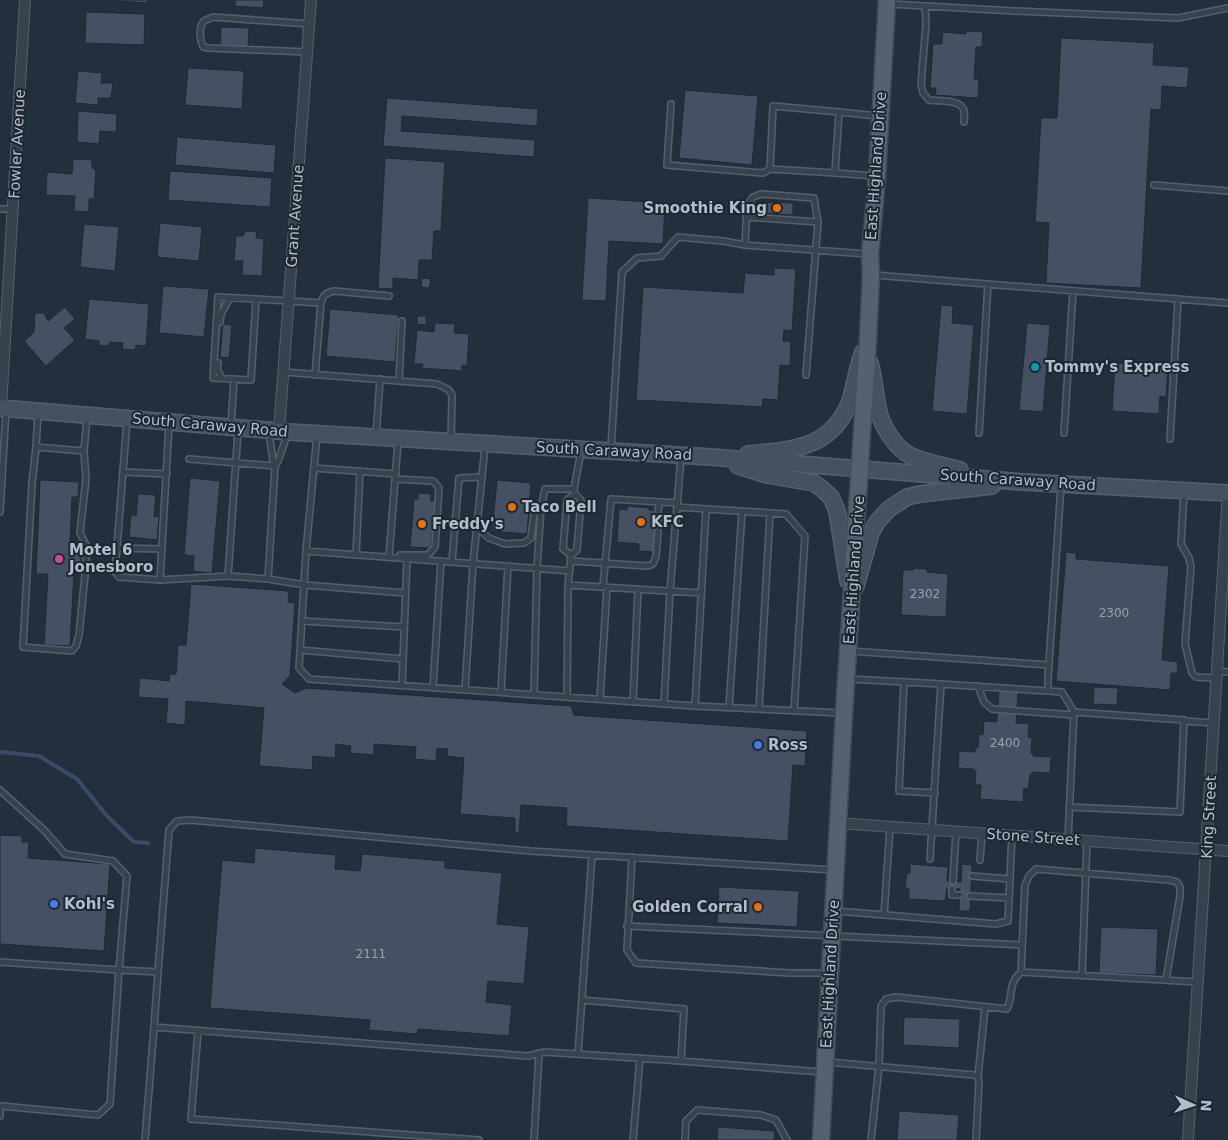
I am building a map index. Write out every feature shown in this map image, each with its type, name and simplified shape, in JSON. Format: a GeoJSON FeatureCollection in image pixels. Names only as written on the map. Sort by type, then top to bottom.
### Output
{"type":"FeatureCollection","features":[{"type":"Feature","properties":{"kind":"main road","name":"East Highland Drive"},"geometry":{"type":"LineString","coordinates":[[821,1140],[844,713],[868,347],[870,254],[877,176],[887,2]]}},
{"type":"Feature","properties":{"kind":"main road"},"geometry":{"type":"LineString","coordinates":[[711,457],[793,448],[816,442],[824,437],[837,424],[845,412],[862,356],[868,347]]}},
{"type":"Feature","properties":{"kind":"main road"},"geometry":{"type":"LineString","coordinates":[[868,347],[880,417],[887,431],[902,450],[910,456],[984,477],[1023,482]]}},
{"type":"Feature","properties":{"kind":"main road","name":"South Caraway Road"},"geometry":{"type":"LineString","coordinates":[[3,408],[279,431],[711,457],[1023,482],[1228,492]]}},
{"type":"Feature","properties":{"kind":"main road"},"geometry":{"type":"LineString","coordinates":[[711,457],[767,475],[814,483],[826,492],[838,511],[852,602]]}},
{"type":"Feature","properties":{"kind":"main road"},"geometry":{"type":"LineString","coordinates":[[852,602],[871,533],[877,522],[889,509],[908,497],[920,494],[1023,482]]}},
{"type":"Feature","properties":{"kind":"street","name":"Fowler Avenue"},"geometry":{"type":"LineString","coordinates":[[3,408],[3,328],[13,209],[25,0]]}},
{"type":"Feature","properties":{"kind":"street","name":"Grant Avenue"},"geometry":{"type":"LineString","coordinates":[[279,431],[311,0]]}},
{"type":"Feature","properties":{"kind":"street","name":"King Street"},"geometry":{"type":"LineString","coordinates":[[1188,1140],[1214,723],[1221,674],[1228,492]]}},
{"type":"Feature","properties":{"kind":"street","name":"Stone Street"},"geometry":{"type":"LineString","coordinates":[[838,823],[1228,851]]}},
{"type":"Feature","properties":{"kind":"lane"},"geometry":{"type":"LineString","coordinates":[[887,2],[1014,11],[1178,18],[1228,8]]}},
{"type":"Feature","properties":{"kind":"lane"},"geometry":{"type":"LineString","coordinates":[[925,6],[926,24],[921,84],[923,93],[928,100],[955,102],[961,106],[965,112],[964,122]]}},
{"type":"Feature","properties":{"kind":"lane"},"geometry":{"type":"LineString","coordinates":[[307,52],[203,47],[200,41],[201,26],[205,20],[213,17],[309,24]]}},
{"type":"Feature","properties":{"kind":"lane"},"geometry":{"type":"LineString","coordinates":[[671,104],[667,165],[763,172],[770,169],[877,176]]}},
{"type":"Feature","properties":{"kind":"lane"},"geometry":{"type":"LineString","coordinates":[[770,169],[773,106],[880,116]]}},
{"type":"Feature","properties":{"kind":"lane"},"geometry":{"type":"LineString","coordinates":[[835,173],[839,112]]}},
{"type":"Feature","properties":{"kind":"lane"},"geometry":{"type":"LineString","coordinates":[[1154,185],[1228,191]]}},
{"type":"Feature","properties":{"kind":"lane"},"geometry":{"type":"LineString","coordinates":[[745,245],[747,206],[753,197],[761,194],[814,198],[818,222],[806,375]]}},
{"type":"Feature","properties":{"kind":"lane"},"geometry":{"type":"LineString","coordinates":[[0,209],[13,209]]}},
{"type":"Feature","properties":{"kind":"lane"},"geometry":{"type":"LineString","coordinates":[[746,217],[818,222]]}},
{"type":"Feature","properties":{"kind":"lane"},"geometry":{"type":"LineString","coordinates":[[611,451],[622,272],[637,258],[661,256],[678,237],[745,245],[870,254]]}},
{"type":"Feature","properties":{"kind":"lane"},"geometry":{"type":"LineString","coordinates":[[871,275],[1228,303]]}},
{"type":"Feature","properties":{"kind":"lane"},"geometry":{"type":"LineString","coordinates":[[979,433],[988,284]]}},
{"type":"Feature","properties":{"kind":"lane"},"geometry":{"type":"LineString","coordinates":[[1064,433],[1073,290]]}},
{"type":"Feature","properties":{"kind":"lane"},"geometry":{"type":"LineString","coordinates":[[315,375],[323,296],[328,292],[334,291],[389,296]]}},
{"type":"Feature","properties":{"kind":"lane"},"geometry":{"type":"LineString","coordinates":[[256,299],[251,380],[214,378],[218,297],[230,298],[256,299],[321,303]]}},
{"type":"Feature","properties":{"kind":"lane"},"geometry":{"type":"LineString","coordinates":[[222,378],[217,369],[221,314],[230,298]]}},
{"type":"Feature","properties":{"kind":"lane"},"geometry":{"type":"LineString","coordinates":[[1170,439],[1178,299]]}},
{"type":"Feature","properties":{"kind":"lane"},"geometry":{"type":"LineString","coordinates":[[399,381],[402,321]]}},
{"type":"Feature","properties":{"kind":"lane"},"geometry":{"type":"LineString","coordinates":[[284,372],[437,384],[449,390],[452,395],[451,441]]}},
{"type":"Feature","properties":{"kind":"lane"},"geometry":{"type":"LineString","coordinates":[[228,576],[235,463],[234,379]]}},
{"type":"Feature","properties":{"kind":"lane"},"geometry":{"type":"LineString","coordinates":[[376,437],[380,379]]}},
{"type":"Feature","properties":{"kind":"lane"},"geometry":{"type":"LineString","coordinates":[[0,512],[3,408]]}},
{"type":"Feature","properties":{"kind":"lane"},"geometry":{"type":"LineString","coordinates":[[38,410],[23,647],[72,651],[76,646],[79,635],[86,565],[86,546],[80,533],[86,479],[84,450],[87,414]]}},
{"type":"Feature","properties":{"kind":"lane"},"geometry":{"type":"LineString","coordinates":[[127,418],[115,572],[118,578],[160,580],[228,576],[268,579],[305,585],[405,593]]}},
{"type":"Feature","properties":{"kind":"lane"},"geometry":{"type":"LineString","coordinates":[[160,580],[170,422]]}},
{"type":"Feature","properties":{"kind":"lane"},"geometry":{"type":"LineString","coordinates":[[275,466],[278,462],[279,431]]}},
{"type":"Feature","properties":{"kind":"lane"},"geometry":{"type":"LineString","coordinates":[[268,579],[275,466],[273,461],[279,431]]}},
{"type":"Feature","properties":{"kind":"lane"},"geometry":{"type":"LineString","coordinates":[[317,433],[306,551],[299,668],[309,679],[695,706],[844,713]]}},
{"type":"Feature","properties":{"kind":"lane"},"geometry":{"type":"LineString","coordinates":[[390,556],[398,438]]}},
{"type":"Feature","properties":{"kind":"lane"},"geometry":{"type":"LineString","coordinates":[[465,690],[473,564],[485,444]]}},
{"type":"Feature","properties":{"kind":"lane"},"geometry":{"type":"LineString","coordinates":[[36,447],[84,450]]}},
{"type":"Feature","properties":{"kind":"lane"},"geometry":{"type":"LineString","coordinates":[[571,555],[563,549],[566,500],[575,492],[581,449]]}},
{"type":"Feature","properties":{"kind":"lane"},"geometry":{"type":"LineString","coordinates":[[664,704],[670,591],[682,456]]}},
{"type":"Feature","properties":{"kind":"lane"},"geometry":{"type":"LineString","coordinates":[[189,460],[275,466]]}},
{"type":"Feature","properties":{"kind":"lane"},"geometry":{"type":"LineString","coordinates":[[306,551],[356,555],[428,556],[435,546],[436,537],[440,488],[433,481],[360,471],[314,468]]}},
{"type":"Feature","properties":{"kind":"lane"},"geometry":{"type":"LineString","coordinates":[[356,555],[360,471]]}},
{"type":"Feature","properties":{"kind":"lane"},"geometry":{"type":"LineString","coordinates":[[123,472],[166,474]]}},
{"type":"Feature","properties":{"kind":"lane"},"geometry":{"type":"LineString","coordinates":[[452,561],[459,478],[482,477]]}},
{"type":"Feature","properties":{"kind":"lane"},"geometry":{"type":"LineString","coordinates":[[1048,691],[1061,484]]}},
{"type":"Feature","properties":{"kind":"lane"},"geometry":{"type":"LineString","coordinates":[[534,695],[537,568],[541,507],[545,489],[575,492],[581,500],[577,550],[571,555]]}},
{"type":"Feature","properties":{"kind":"lane"},"geometry":{"type":"LineString","coordinates":[[1184,491],[1181,544],[1191,566],[1185,644],[1192,673],[1196,677],[1221,674]]}},
{"type":"Feature","properties":{"kind":"lane"},"geometry":{"type":"LineString","coordinates":[[600,699],[605,563],[611,499],[659,502],[706,510],[786,514],[805,536],[794,711]]}},
{"type":"Feature","properties":{"kind":"lane"},"geometry":{"type":"LineString","coordinates":[[658,514],[659,502]]}},
{"type":"Feature","properties":{"kind":"lane"},"geometry":{"type":"LineString","coordinates":[[476,528],[489,538],[506,544],[524,543],[531,538],[534,514],[541,507]]}},
{"type":"Feature","properties":{"kind":"lane"},"geometry":{"type":"LineString","coordinates":[[695,706],[706,510]]}},
{"type":"Feature","properties":{"kind":"lane"},"geometry":{"type":"LineString","coordinates":[[729,708],[742,512]]}},
{"type":"Feature","properties":{"kind":"lane"},"geometry":{"type":"LineString","coordinates":[[759,710],[770,513]]}},
{"type":"Feature","properties":{"kind":"lane"},"geometry":{"type":"LineString","coordinates":[[571,562],[648,566],[653,564],[656,558],[658,531]]}},
{"type":"Feature","properties":{"kind":"lane"},"geometry":{"type":"LineString","coordinates":[[118,548],[162,550]]}},
{"type":"Feature","properties":{"kind":"lane"},"geometry":{"type":"LineString","coordinates":[[567,697],[568,585],[571,555]]}},
{"type":"Feature","properties":{"kind":"lane"},"geometry":{"type":"LineString","coordinates":[[390,556],[407,559],[570,571]]}},
{"type":"Feature","properties":{"kind":"lane"},"geometry":{"type":"LineString","coordinates":[[402,686],[407,559]]}},
{"type":"Feature","properties":{"kind":"lane"},"geometry":{"type":"LineString","coordinates":[[433,688],[441,561]]}},
{"type":"Feature","properties":{"kind":"lane"},"geometry":{"type":"LineString","coordinates":[[501,692],[508,566]]}},
{"type":"Feature","properties":{"kind":"lane"},"geometry":{"type":"LineString","coordinates":[[568,585],[701,593]]}},
{"type":"Feature","properties":{"kind":"lane"},"geometry":{"type":"LineString","coordinates":[[634,702],[638,589]]}},
{"type":"Feature","properties":{"kind":"lane"},"geometry":{"type":"LineString","coordinates":[[302,621],[404,627]]}},
{"type":"Feature","properties":{"kind":"lane"},"geometry":{"type":"LineString","coordinates":[[300,650],[403,659]]}},
{"type":"Feature","properties":{"kind":"lane"},"geometry":{"type":"LineString","coordinates":[[848,650],[1049,665]]}},
{"type":"Feature","properties":{"kind":"lane"},"geometry":{"type":"LineString","coordinates":[[847,678],[1062,692],[1074,714],[1068,839]]}},
{"type":"Feature","properties":{"kind":"lane"},"geometry":{"type":"LineString","coordinates":[[904,682],[899,791],[935,792]]}},
{"type":"Feature","properties":{"kind":"lane"},"geometry":{"type":"LineString","coordinates":[[930,859],[941,684]]}},
{"type":"Feature","properties":{"kind":"lane"},"geometry":{"type":"LineString","coordinates":[[978,686],[984,702],[992,709],[1214,723]]}},
{"type":"Feature","properties":{"kind":"lane"},"geometry":{"type":"LineString","coordinates":[[1069,807],[1180,812],[1184,720]]}},
{"type":"Feature","properties":{"kind":"lane"},"geometry":{"type":"LineString","coordinates":[[0,790],[44,830],[65,854],[113,861],[127,876],[110,1104],[98,1115],[0,1106],[0,1116]]}},
{"type":"Feature","properties":{"kind":"lane"},"geometry":{"type":"LineString","coordinates":[[145,1140],[169,830],[177,821],[191,820],[530,851],[835,870]]}},
{"type":"Feature","properties":{"kind":"lane"},"geometry":{"type":"LineString","coordinates":[[884,915],[890,826]]}},
{"type":"Feature","properties":{"kind":"lane"},"geometry":{"type":"LineString","coordinates":[[953,881],[956,831]]}},
{"type":"Feature","properties":{"kind":"lane"},"geometry":{"type":"LineString","coordinates":[[980,860],[982,833]]}},
{"type":"Feature","properties":{"kind":"lane"},"geometry":{"type":"LineString","coordinates":[[833,910],[996,924],[1008,921],[1012,835]]}},
{"type":"Feature","properties":{"kind":"lane"},"geometry":{"type":"LineString","coordinates":[[1082,975],[1087,840]]}},
{"type":"Feature","properties":{"kind":"lane"},"geometry":{"type":"LineString","coordinates":[[578,1054],[592,855]]}},
{"type":"Feature","properties":{"kind":"lane"},"geometry":{"type":"LineString","coordinates":[[632,857],[627,950],[636,962],[790,973],[830,973]]}},
{"type":"Feature","properties":{"kind":"lane"},"geometry":{"type":"LineString","coordinates":[[871,1140],[879,1066],[881,1006],[886,999],[896,997],[1007,1008],[1010,1002],[1012,982],[1021,972],[1026,885],[1029,876],[1036,869],[1177,882],[1180,887],[1180,896],[1166,980]]}},
{"type":"Feature","properties":{"kind":"lane"},"geometry":{"type":"LineString","coordinates":[[953,875],[961,876]]}},
{"type":"Feature","properties":{"kind":"lane"},"geometry":{"type":"LineString","coordinates":[[972,876],[1010,879]]}},
{"type":"Feature","properties":{"kind":"lane"},"geometry":{"type":"LineString","coordinates":[[952,889],[952,895],[960,895]]}},
{"type":"Feature","properties":{"kind":"lane"},"geometry":{"type":"LineString","coordinates":[[970,896],[1009,898]]}},
{"type":"Feature","properties":{"kind":"lane"},"geometry":{"type":"LineString","coordinates":[[627,926],[1022,945]]}},
{"type":"Feature","properties":{"kind":"lane"},"geometry":{"type":"LineString","coordinates":[[0,962],[158,972]]}},
{"type":"Feature","properties":{"kind":"lane"},"geometry":{"type":"LineString","coordinates":[[1021,972],[1198,982]]}},
{"type":"Feature","properties":{"kind":"lane"},"geometry":{"type":"LineString","coordinates":[[582,1000],[684,1008],[681,1061]]}},
{"type":"Feature","properties":{"kind":"lane"},"geometry":{"type":"LineString","coordinates":[[976,1140],[978,1078],[985,1007]]}},
{"type":"Feature","properties":{"kind":"lane"},"geometry":{"type":"LineString","coordinates":[[154,1027],[528,1056],[545,1052],[681,1061],[824,1067],[879,1066],[974,1075],[978,1078]]}},
{"type":"Feature","properties":{"kind":"lane"},"geometry":{"type":"LineString","coordinates":[[198,1030],[191,1119],[479,1140]]}},
{"type":"Feature","properties":{"kind":"lane"},"geometry":{"type":"LineString","coordinates":[[534,1140],[539,1053]]}},
{"type":"Feature","properties":{"kind":"lane"},"geometry":{"type":"LineString","coordinates":[[633,1140],[640,1058]]}},
{"type":"Feature","properties":{"kind":"lane"},"geometry":{"type":"LineString","coordinates":[[685,1140],[686,1121],[697,1110],[762,1115],[776,1120],[788,1140]]}},
{"type":"Feature","properties":{"kind":"building"},"geometry":{"type":"Polygon","coordinates":[[[101,0],[148,0],[147,3],[101,0]]]}},
{"type":"Feature","properties":{"kind":"building"},"geometry":{"type":"Polygon","coordinates":[[[235,0],[264,0],[263,8],[235,6],[235,0]]]}},
{"type":"Feature","properties":{"kind":"building"},"geometry":{"type":"Polygon","coordinates":[[[86,12],[145,14],[144,45],[85,43],[86,12]]]}},
{"type":"Feature","properties":{"kind":"building"},"geometry":{"type":"Polygon","coordinates":[[[221,27],[249,28],[248,47],[220,45],[221,27]]]}},
{"type":"Feature","properties":{"kind":"building"},"geometry":{"type":"Polygon","coordinates":[[[966,31],[983,32],[982,47],[976,47],[974,79],[979,79],[978,98],[935,95],[936,88],[930,88],[933,44],[942,44],[943,32],[966,34],[966,31]]]}},
{"type":"Feature","properties":{"kind":"building"},"geometry":{"type":"Polygon","coordinates":[[[1061,38],[1154,43],[1153,65],[1189,67],[1187,88],[1162,86],[1161,110],[1151,109],[1141,288],[1046,283],[1049,223],[1035,222],[1041,118],[1057,118],[1061,38]]]}},
{"type":"Feature","properties":{"kind":"building"},"geometry":{"type":"Polygon","coordinates":[[[188,68],[244,71],[242,109],[185,105],[188,68]]]}},
{"type":"Feature","properties":{"kind":"building"},"geometry":{"type":"Polygon","coordinates":[[[78,71],[102,73],[101,83],[113,83],[111,98],[98,98],[98,105],[75,103],[78,71]]]}},
{"type":"Feature","properties":{"kind":"building"},"geometry":{"type":"Polygon","coordinates":[[[685,90],[758,96],[752,165],[679,158],[685,90]]]}},
{"type":"Feature","properties":{"kind":"building"},"geometry":{"type":"Polygon","coordinates":[[[387,98],[538,109],[537,126],[402,116],[401,131],[535,140],[534,157],[383,146],[387,98]]]}},
{"type":"Feature","properties":{"kind":"building"},"geometry":{"type":"Polygon","coordinates":[[[78,111],[117,114],[116,132],[100,131],[99,144],[77,142],[78,111]]]}},
{"type":"Feature","properties":{"kind":"building"},"geometry":{"type":"Polygon","coordinates":[[[177,137],[276,145],[274,173],[175,165],[177,137]]]}},
{"type":"Feature","properties":{"kind":"building"},"geometry":{"type":"Polygon","coordinates":[[[385,158],[445,162],[441,231],[434,231],[432,260],[419,260],[418,280],[393,278],[393,289],[378,288],[385,158]]]}},
{"type":"Feature","properties":{"kind":"building"},"geometry":{"type":"Polygon","coordinates":[[[73,159],[92,160],[92,168],[96,170],[94,199],[89,199],[89,212],[74,211],[75,196],[46,195],[47,172],[72,174],[73,159]]]}},
{"type":"Feature","properties":{"kind":"building"},"geometry":{"type":"Polygon","coordinates":[[[170,171],[272,178],[270,207],[168,200],[170,171]]]}},
{"type":"Feature","properties":{"kind":"building"},"geometry":{"type":"Polygon","coordinates":[[[588,198],[665,203],[663,244],[609,241],[606,301],[582,300],[588,198]]]}},
{"type":"Feature","properties":{"kind":"building","name":"Smoothie King"},"geometry":{"type":"Polygon","coordinates":[[[761,202],[793,203],[793,215],[761,213],[761,202]]]}},
{"type":"Feature","properties":{"kind":"building"},"geometry":{"type":"Polygon","coordinates":[[[160,223],[202,227],[199,261],[157,257],[160,223]]]}},
{"type":"Feature","properties":{"kind":"building"},"geometry":{"type":"Polygon","coordinates":[[[84,224],[119,227],[115,271],[80,267],[84,224]]]}},
{"type":"Feature","properties":{"kind":"building"},"geometry":{"type":"Polygon","coordinates":[[[245,231],[257,232],[256,238],[264,239],[262,276],[242,275],[243,261],[234,261],[236,236],[243,236],[245,231]]]}},
{"type":"Feature","properties":{"kind":"building"},"geometry":{"type":"Polygon","coordinates":[[[774,268],[796,269],[792,331],[784,330],[783,341],[791,341],[790,366],[780,365],[778,400],[763,399],[762,407],[636,400],[643,287],[743,293],[745,273],[774,275],[774,268]]]}},
{"type":"Feature","properties":{"kind":"building"},"geometry":{"type":"Polygon","coordinates":[[[422,278],[431,279],[429,288],[421,287],[422,278]]]}},
{"type":"Feature","properties":{"kind":"building"},"geometry":{"type":"Polygon","coordinates":[[[163,286],[209,289],[204,337],[159,333],[163,286]]]}},
{"type":"Feature","properties":{"kind":"building"},"geometry":{"type":"Polygon","coordinates":[[[89,299],[149,304],[146,346],[136,345],[135,350],[122,349],[123,343],[110,342],[108,346],[99,345],[99,341],[85,339],[89,299]]]}},
{"type":"Feature","properties":{"kind":"building"},"geometry":{"type":"Polygon","coordinates":[[[941,305],[953,306],[952,323],[974,325],[967,414],[932,411],[941,305]]]}},
{"type":"Feature","properties":{"kind":"building"},"geometry":{"type":"Polygon","coordinates":[[[65,307],[75,319],[64,328],[75,340],[46,366],[24,341],[34,332],[35,313],[44,313],[48,321],[65,307]]]}},
{"type":"Feature","properties":{"kind":"building"},"geometry":{"type":"Polygon","coordinates":[[[330,309],[399,315],[395,362],[326,356],[330,309]]]}},
{"type":"Feature","properties":{"kind":"building"},"geometry":{"type":"Polygon","coordinates":[[[417,316],[426,316],[426,325],[417,324],[417,316]]]}},
{"type":"Feature","properties":{"kind":"building"},"geometry":{"type":"Polygon","coordinates":[[[435,323],[455,324],[454,333],[469,334],[467,366],[462,365],[462,371],[422,368],[423,364],[414,364],[417,330],[434,332],[435,323]]]}},
{"type":"Feature","properties":{"kind":"building","name":"Tommy's Express"},"geometry":{"type":"Polygon","coordinates":[[[1027,323],[1050,325],[1043,412],[1019,410],[1027,323]]]}},
{"type":"Feature","properties":{"kind":"building"},"geometry":{"type":"Polygon","coordinates":[[[223,324],[232,325],[229,358],[220,357],[223,324]]]}},
{"type":"Feature","properties":{"kind":"building"},"geometry":{"type":"Polygon","coordinates":[[[1115,363],[1168,366],[1166,397],[1160,396],[1159,414],[1112,411],[1115,363]]]}},
{"type":"Feature","properties":{"kind":"building"},"geometry":{"type":"Polygon","coordinates":[[[190,478],[220,481],[212,573],[193,571],[194,556],[184,555],[190,478]]]}},
{"type":"Feature","properties":{"kind":"building","name":"Motel 6 Jonesboro"},"geometry":{"type":"Polygon","coordinates":[[[40,480],[79,482],[78,497],[72,497],[70,545],[82,546],[80,573],[74,573],[70,646],[44,645],[48,574],[36,574],[40,480]]]}},
{"type":"Feature","properties":{"kind":"building","name":"Taco Bell"},"geometry":{"type":"Polygon","coordinates":[[[497,480],[531,483],[527,534],[492,531],[497,480]]]}},
{"type":"Feature","properties":{"kind":"building","name":"Freddy's"},"geometry":{"type":"Polygon","coordinates":[[[418,493],[431,494],[431,501],[435,501],[431,548],[410,547],[414,499],[418,499],[418,493]]]}},
{"type":"Feature","properties":{"kind":"building"},"geometry":{"type":"Polygon","coordinates":[[[138,494],[156,495],[154,517],[159,516],[157,540],[129,537],[131,515],[136,516],[138,494]]]}},
{"type":"Feature","properties":{"kind":"building","name":"KFC"},"geometry":{"type":"Polygon","coordinates":[[[627,506],[649,508],[649,510],[657,511],[656,514],[664,514],[663,531],[656,530],[655,552],[639,551],[639,544],[617,542],[619,509],[627,510],[627,506]]]}},
{"type":"Feature","properties":{"kind":"building"},"geometry":{"type":"Polygon","coordinates":[[[1066,552],[1076,553],[1076,559],[1169,566],[1162,660],[1178,662],[1177,673],[1171,673],[1170,690],[1056,681],[1066,552]]]}},
{"type":"Feature","properties":{"kind":"building"},"geometry":{"type":"Polygon","coordinates":[[[913,568],[927,569],[927,572],[948,574],[946,617],[901,615],[903,570],[913,570],[913,568]]]}},
{"type":"Feature","properties":{"kind":"building"},"geometry":{"type":"Polygon","coordinates":[[[191,584],[289,591],[288,602],[295,603],[290,676],[282,684],[295,693],[306,688],[571,706],[574,715],[807,731],[805,766],[793,765],[788,841],[566,826],[567,808],[521,805],[519,833],[515,832],[515,818],[460,814],[464,758],[447,756],[448,749],[437,748],[436,761],[415,759],[416,747],[374,744],[374,755],[350,753],[351,746],[336,744],[335,758],[313,756],[312,770],[259,766],[264,708],[186,701],[185,725],[166,723],[168,699],[138,697],[140,678],[169,681],[170,674],[176,674],[178,645],[186,645],[191,584]]]}},
{"type":"Feature","properties":{"kind":"building"},"geometry":{"type":"Polygon","coordinates":[[[1094,687],[1118,688],[1117,705],[1093,704],[1094,687]]]}},
{"type":"Feature","properties":{"kind":"building"},"geometry":{"type":"Polygon","coordinates":[[[999,691],[1018,692],[1016,723],[1029,724],[1028,737],[1032,738],[1031,753],[1033,753],[1033,756],[1051,757],[1050,773],[1032,772],[1032,775],[1030,775],[1028,789],[1024,788],[1023,802],[980,799],[981,785],[975,785],[976,771],[974,769],[958,768],[959,751],[975,752],[975,748],[978,748],[979,734],[983,735],[984,721],[997,722],[999,691]]]}},
{"type":"Feature","properties":{"kind":"building","name":"Kohl's"},"geometry":{"type":"Polygon","coordinates":[[[0,835],[22,836],[22,842],[29,842],[28,858],[110,864],[104,951],[0,944],[0,835]]]}},
{"type":"Feature","properties":{"kind":"building"},"geometry":{"type":"Polygon","coordinates":[[[255,848],[336,855],[335,869],[360,871],[362,854],[445,861],[445,868],[502,873],[497,924],[529,927],[524,984],[488,981],[486,1002],[512,1005],[509,1036],[418,1029],[417,1034],[369,1030],[370,1020],[210,1008],[222,860],[254,863],[255,848]]]}},
{"type":"Feature","properties":{"kind":"building"},"geometry":{"type":"Polygon","coordinates":[[[910,864],[948,867],[947,881],[961,882],[962,864],[972,865],[970,911],[959,911],[960,889],[947,888],[945,901],[909,899],[909,889],[905,888],[907,873],[910,873],[910,864]]]}},
{"type":"Feature","properties":{"kind":"building","name":"Golden Corral"},"geometry":{"type":"Polygon","coordinates":[[[719,887],[799,891],[797,927],[717,923],[719,887]]]}},
{"type":"Feature","properties":{"kind":"building"},"geometry":{"type":"Polygon","coordinates":[[[1101,927],[1158,929],[1156,975],[1099,973],[1101,927]]]}},
{"type":"Feature","properties":{"kind":"building"},"geometry":{"type":"Polygon","coordinates":[[[904,1017],[960,1019],[959,1048],[903,1045],[904,1017]]]}},
{"type":"Feature","properties":{"kind":"building"},"geometry":{"type":"Polygon","coordinates":[[[899,1111],[959,1115],[957,1140],[897,1140],[899,1111]]]}},
{"type":"Feature","properties":{"kind":"building"},"geometry":{"type":"Polygon","coordinates":[[[718,1127],[775,1131],[774,1140],[717,1140],[718,1127]]]}},
{"type":"Feature","properties":{"kind":"waterway"},"geometry":{"type":"LineString","coordinates":[[0,752],[39,756],[77,779],[107,816],[134,842],[148,843]]}},
{"type":"Feature","properties":{"kind":"place","name":"Smoothie King"},"geometry":{"type":"Point","coordinates":[777,208]}},
{"type":"Feature","properties":{"kind":"place","name":"Tommy's Express"},"geometry":{"type":"Point","coordinates":[1035,367]}},
{"type":"Feature","properties":{"kind":"place","name":"Taco Bell"},"geometry":{"type":"Point","coordinates":[512,507]}},
{"type":"Feature","properties":{"kind":"place","name":"KFC"},"geometry":{"type":"Point","coordinates":[641,522]}},
{"type":"Feature","properties":{"kind":"place","name":"Freddy's"},"geometry":{"type":"Point","coordinates":[422,524]}},
{"type":"Feature","properties":{"kind":"place","name":"Motel 6 Jonesboro"},"geometry":{"type":"Point","coordinates":[59,559]}},
{"type":"Feature","properties":{"kind":"place","name":"Ross"},"geometry":{"type":"Point","coordinates":[758,745]}},
{"type":"Feature","properties":{"kind":"place","name":"Kohl's"},"geometry":{"type":"Point","coordinates":[54,904]}},
{"type":"Feature","properties":{"kind":"place","name":"Golden Corral"},"geometry":{"type":"Point","coordinates":[758,907]}}]}
